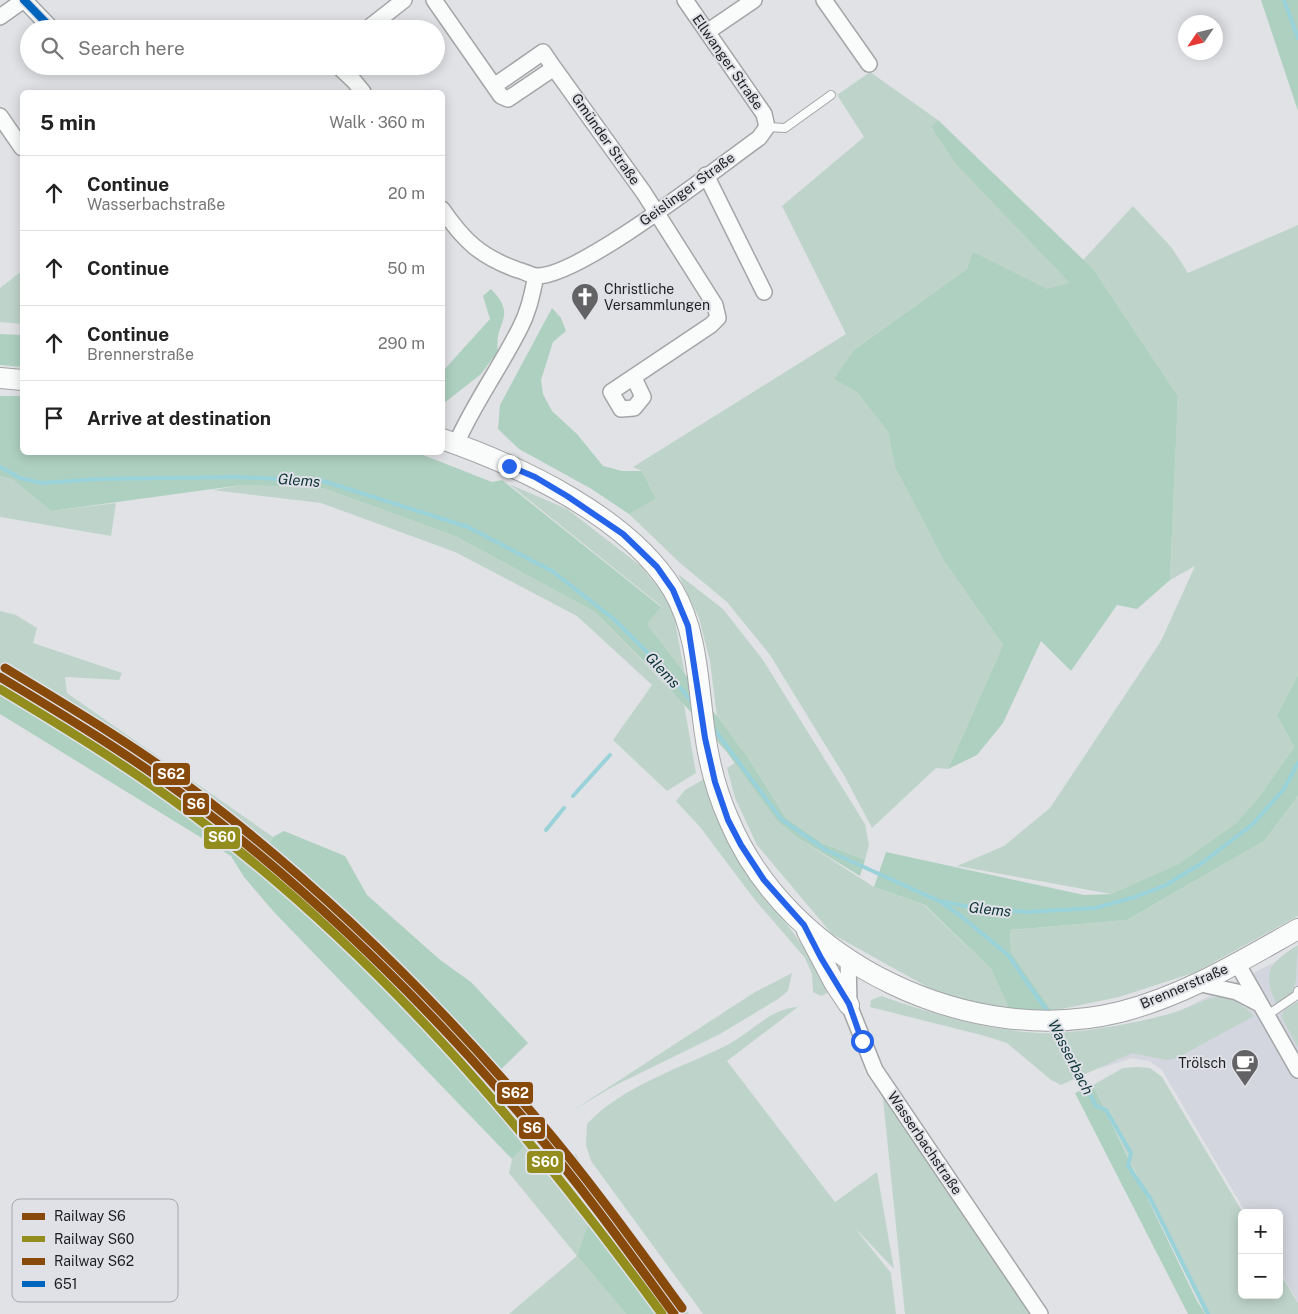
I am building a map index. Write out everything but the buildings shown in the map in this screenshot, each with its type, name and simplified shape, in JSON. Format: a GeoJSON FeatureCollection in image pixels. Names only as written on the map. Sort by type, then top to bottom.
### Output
{"type":"FeatureCollection","features":[{"type":"Feature","properties":{"kind":"main road"},"geometry":{"type":"LineString","coordinates":[[0,378],[20,380]]}},
{"type":"Feature","properties":{"kind":"main road","name":"Brennerstraße"},"geometry":{"type":"LineString","coordinates":[[449,442],[535,477],[623,534],[657,567],[673,590],[688,626],[705,738],[715,782],[728,820],[741,845],[764,880],[804,925],[848,958],[901,987],[949,1006],[980,1015],[1036,1021],[1068,1020],[1120,1012],[1160,999],[1197,984],[1298,929]]}},
{"type":"Feature","properties":{"kind":"main road"},"geometry":{"type":"LineString","coordinates":[[804,925],[821,958],[849,1004]]}},
{"type":"Feature","properties":{"kind":"street"},"geometry":{"type":"LineString","coordinates":[[0,17],[24,0],[43,20]]}},
{"type":"Feature","properties":{"kind":"street"},"geometry":{"type":"LineString","coordinates":[[378,20],[404,0]]}},
{"type":"Feature","properties":{"kind":"street","name":"Gmünder Straße"},"geometry":{"type":"LineString","coordinates":[[434,0],[501,96],[508,99],[554,68],[655,212],[715,305],[718,318],[634,378]]}},
{"type":"Feature","properties":{"kind":"street","name":"Ellwanger Straße"},"geometry":{"type":"LineString","coordinates":[[685,0],[764,114],[767,127]]}},
{"type":"Feature","properties":{"kind":"street"},"geometry":{"type":"LineString","coordinates":[[707,32],[754,0]]}},
{"type":"Feature","properties":{"kind":"street"},"geometry":{"type":"LineString","coordinates":[[824,0],[869,64]]}},
{"type":"Feature","properties":{"kind":"street"},"geometry":{"type":"LineString","coordinates":[[348,75],[362,90]]}},
{"type":"Feature","properties":{"kind":"street"},"geometry":{"type":"LineString","coordinates":[[0,116],[20,145]]}},
{"type":"Feature","properties":{"kind":"street","name":"Geislinger Straße"},"geometry":{"type":"LineString","coordinates":[[536,276],[560,270],[583,259],[655,212],[759,138],[767,127]]}},
{"type":"Feature","properties":{"kind":"street"},"geometry":{"type":"LineString","coordinates":[[706,175],[764,292]]}},
{"type":"Feature","properties":{"kind":"street"},"geometry":{"type":"LineString","coordinates":[[445,213],[460,234],[481,253],[503,265],[536,276],[530,305],[520,328],[449,442]]}},
{"type":"Feature","properties":{"kind":"street","name":"Wasserbachstraße"},"geometry":{"type":"LineString","coordinates":[[848,958],[849,1004],[875,1070],[1040,1314]]}},
{"type":"Feature","properties":{"kind":"street"},"geometry":{"type":"LineString","coordinates":[[1237,963],[1298,1070]]}},
{"type":"Feature","properties":{"kind":"street"},"geometry":{"type":"LineString","coordinates":[[1197,984],[1237,992],[1263,1010]]}},
{"type":"Feature","properties":{"kind":"lane"},"geometry":{"type":"LineString","coordinates":[[767,127],[785,128],[831,95]]}},
{"type":"Feature","properties":{"kind":"lane"},"geometry":{"type":"LineString","coordinates":[[1263,1010],[1297,994],[1298,991]]}},
{"type":"Feature","properties":{"kind":"shaded area"},"geometry":{"type":"Polygon","coordinates":[[[0,671],[193,795],[266,851],[344,918],[422,993],[486,1063],[569,1159],[681,1314],[656,1314],[529,1141],[438,1039],[352,953],[245,860],[130,777],[45,720],[0,694],[0,671]]]}},
{"type":"Feature","properties":{"kind":"shaded area"},"geometry":{"type":"Polygon","coordinates":[[[1298,950],[1298,1302],[1283,1277],[1283,1209],[1244,1209],[1162,1070],[1149,1061],[1132,1058],[1098,1069],[1174,1014],[1298,950]]]}},
{"type":"Feature","properties":{"kind":"green space"},"geometry":{"type":"Polygon","coordinates":[[[1261,0],[1298,0],[1298,111],[1261,0]]]}},
{"type":"Feature","properties":{"kind":"green space"},"geometry":{"type":"Polygon","coordinates":[[[870,72],[938,120],[931,128],[1071,283],[1046,292],[967,269],[854,350],[835,379],[857,392],[888,432],[895,467],[944,561],[1003,645],[948,769],[936,768],[872,828],[845,777],[770,655],[727,602],[680,563],[629,514],[656,499],[642,471],[633,467],[846,334],[782,206],[864,137],[837,95],[870,72]]]}},
{"type":"Feature","properties":{"kind":"green space"},"geometry":{"type":"Polygon","coordinates":[[[938,120],[1094,270],[1178,396],[1170,580],[1137,609],[1117,605],[1071,671],[1041,641],[1003,723],[977,755],[948,769],[1003,645],[944,561],[895,467],[888,432],[857,392],[834,379],[854,350],[967,269],[973,252],[1047,289],[1070,283],[957,165],[931,127],[938,120]]]}},
{"type":"Feature","properties":{"kind":"green space"},"geometry":{"type":"Polygon","coordinates":[[[1133,206],[1172,248],[1188,273],[1298,225],[1298,675],[1277,715],[1294,747],[1259,797],[1235,824],[1180,864],[1111,894],[957,866],[1004,846],[1050,808],[1161,641],[1195,566],[1170,580],[1178,396],[1094,270],[1083,260],[1133,206]]]}},
{"type":"Feature","properties":{"kind":"green space"},"geometry":{"type":"Polygon","coordinates":[[[20,273],[20,324],[0,322],[0,288],[20,273]]]}},
{"type":"Feature","properties":{"kind":"green space"},"geometry":{"type":"Polygon","coordinates":[[[491,289],[503,307],[503,320],[497,341],[498,351],[481,374],[445,402],[445,369],[490,319],[483,296],[491,289]]]}},
{"type":"Feature","properties":{"kind":"green space"},"geometry":{"type":"Polygon","coordinates":[[[552,308],[561,318],[566,331],[553,342],[541,380],[543,394],[552,411],[577,434],[603,466],[622,471],[642,471],[656,499],[629,514],[590,488],[519,449],[498,429],[500,405],[552,308]]]}},
{"type":"Feature","properties":{"kind":"green space"},"geometry":{"type":"Polygon","coordinates":[[[0,334],[20,335],[20,367],[0,365],[0,334]]]}},
{"type":"Feature","properties":{"kind":"green space"},"geometry":{"type":"Polygon","coordinates":[[[0,396],[20,396],[20,455],[423,455],[492,482],[502,480],[661,607],[647,624],[747,756],[786,818],[822,843],[865,860],[860,876],[798,838],[778,822],[726,751],[659,677],[595,612],[455,536],[323,488],[242,485],[51,511],[12,479],[0,476],[0,396]]]}},
{"type":"Feature","properties":{"kind":"green space"},"geometry":{"type":"Polygon","coordinates":[[[0,476],[12,479],[51,511],[116,503],[111,536],[0,517],[0,476]]]}},
{"type":"Feature","properties":{"kind":"green space"},"geometry":{"type":"Polygon","coordinates":[[[509,484],[567,509],[641,566],[672,605],[685,675],[647,624],[661,606],[509,484]]]}},
{"type":"Feature","properties":{"kind":"green space"},"geometry":{"type":"Polygon","coordinates":[[[242,485],[323,488],[455,536],[595,612],[684,704],[696,773],[667,791],[613,740],[652,685],[577,616],[455,552],[321,503],[213,490],[242,485]]]}},
{"type":"Feature","properties":{"kind":"green space"},"geometry":{"type":"Polygon","coordinates":[[[678,574],[723,609],[763,660],[865,824],[869,845],[865,860],[822,843],[786,818],[747,756],[717,717],[710,661],[699,618],[678,574]]]}},
{"type":"Feature","properties":{"kind":"green space"},"geometry":{"type":"Polygon","coordinates":[[[0,611],[16,615],[37,628],[33,643],[122,673],[119,680],[65,677],[67,693],[273,837],[266,851],[193,795],[0,671],[0,611]]]}},
{"type":"Feature","properties":{"kind":"green space"},"geometry":{"type":"Polygon","coordinates":[[[1298,675],[1298,796],[1264,841],[1127,920],[1010,930],[1011,952],[1052,1011],[1010,1011],[991,969],[925,905],[874,887],[886,852],[1084,895],[1111,894],[1179,864],[1235,824],[1259,797],[1294,747],[1277,715],[1298,675]]]}},
{"type":"Feature","properties":{"kind":"green space"},"geometry":{"type":"Polygon","coordinates":[[[0,694],[81,743],[161,797],[275,884],[369,968],[451,1053],[529,1141],[512,1159],[274,912],[244,877],[231,856],[0,714],[0,694]]]}},
{"type":"Feature","properties":{"kind":"green space"},"geometry":{"type":"Polygon","coordinates":[[[735,763],[778,822],[798,838],[874,887],[924,905],[991,969],[1010,1011],[949,999],[832,934],[757,845],[735,798],[727,768],[735,763]]]}},
{"type":"Feature","properties":{"kind":"green space"},"geometry":{"type":"Polygon","coordinates":[[[704,779],[724,833],[749,873],[818,968],[830,988],[826,994],[821,996],[813,992],[812,974],[805,958],[755,900],[700,827],[676,801],[685,790],[704,779]]]}},
{"type":"Feature","properties":{"kind":"green space"},"geometry":{"type":"Polygon","coordinates":[[[1298,796],[1298,916],[1196,972],[1119,997],[1052,1011],[1011,952],[1010,930],[1127,920],[1264,841],[1298,796]]]}},
{"type":"Feature","properties":{"kind":"green space"},"geometry":{"type":"Polygon","coordinates":[[[284,831],[345,856],[367,895],[439,959],[471,982],[528,1043],[496,1074],[442,1014],[386,958],[266,851],[273,837],[284,831]]]}},
{"type":"Feature","properties":{"kind":"green space"},"geometry":{"type":"Polygon","coordinates":[[[1298,945],[1296,980],[1292,994],[1276,1003],[1269,983],[1271,969],[1280,957],[1298,945]]]}},
{"type":"Feature","properties":{"kind":"green space"},"geometry":{"type":"Polygon","coordinates":[[[792,973],[788,991],[778,999],[720,1034],[614,1086],[572,1111],[755,992],[792,973]]]}},
{"type":"Feature","properties":{"kind":"green space"},"geometry":{"type":"Polygon","coordinates":[[[881,996],[979,1025],[1040,1033],[1080,1031],[1133,1023],[1185,1009],[1205,1000],[1223,997],[1242,1006],[1254,1016],[1177,1058],[1167,1060],[1132,1053],[1061,1085],[1051,1080],[1007,1043],[870,1007],[871,1000],[881,996]]]}},
{"type":"Feature","properties":{"kind":"green space"},"geometry":{"type":"Polygon","coordinates":[[[1298,1002],[1298,1047],[1281,1016],[1285,1009],[1298,1002]]]}},
{"type":"Feature","properties":{"kind":"green space"},"geometry":{"type":"Polygon","coordinates":[[[798,1007],[727,1061],[835,1202],[877,1172],[894,1269],[854,1227],[891,1273],[896,1314],[703,1314],[591,1161],[586,1145],[587,1124],[618,1098],[654,1078],[729,1044],[779,1011],[798,1007]]]}},
{"type":"Feature","properties":{"kind":"green space"},"geometry":{"type":"Polygon","coordinates":[[[1123,1068],[1150,1068],[1162,1077],[1241,1209],[1238,1209],[1238,1299],[1283,1299],[1283,1279],[1298,1303],[1298,1314],[1205,1314],[1093,1085],[1123,1068]]]}},
{"type":"Feature","properties":{"kind":"green space"},"geometry":{"type":"Polygon","coordinates":[[[1093,1085],[1205,1314],[1188,1314],[1075,1093],[1093,1085]]]}},
{"type":"Feature","properties":{"kind":"green space"},"geometry":{"type":"Polygon","coordinates":[[[882,1089],[1034,1314],[905,1314],[882,1089]]]}},
{"type":"Feature","properties":{"kind":"green space"},"geometry":{"type":"Polygon","coordinates":[[[529,1141],[589,1220],[577,1256],[509,1173],[512,1159],[529,1141]]]}},
{"type":"Feature","properties":{"kind":"green space"},"geometry":{"type":"Polygon","coordinates":[[[576,1154],[689,1314],[681,1314],[569,1159],[576,1154]]]}},
{"type":"Feature","properties":{"kind":"green space"},"geometry":{"type":"Polygon","coordinates":[[[589,1220],[656,1314],[626,1314],[577,1256],[589,1220]]]}},
{"type":"Feature","properties":{"kind":"green space"},"geometry":{"type":"Polygon","coordinates":[[[577,1256],[626,1314],[509,1314],[577,1256]]]}},
{"type":"Feature","properties":{"kind":"waterway","name":"Glems"},"geometry":{"type":"LineString","coordinates":[[1284,0],[1298,38]]}},
{"type":"Feature","properties":{"kind":"waterway","name":"Glems"},"geometry":{"type":"LineString","coordinates":[[0,467],[20,478],[42,483],[100,479],[237,477],[323,481],[468,527],[552,571],[615,620],[666,671],[694,704]]}},
{"type":"Feature","properties":{"kind":"waterway","name":"Glems"},"geometry":{"type":"LineString","coordinates":[[711,725],[781,819],[826,850],[939,901],[975,908],[1027,912],[1095,908],[1135,897],[1166,885],[1202,863],[1253,824],[1284,789],[1298,763]]}},
{"type":"Feature","properties":{"kind":"waterway"},"geometry":{"type":"LineString","coordinates":[[573,796],[610,755]]}},
{"type":"Feature","properties":{"kind":"waterway"},"geometry":{"type":"LineString","coordinates":[[546,830],[564,808]]}},
{"type":"Feature","properties":{"kind":"waterway","name":"Wasserbach"},"geometry":{"type":"LineString","coordinates":[[941,902],[1008,955],[1048,1012]]}},
{"type":"Feature","properties":{"kind":"waterway","name":"Wasserbach"},"geometry":{"type":"LineString","coordinates":[[1054,1025],[1096,1106],[1106,1110],[1131,1153],[1128,1166],[1150,1198],[1208,1314]]}},
{"type":"Feature","properties":{"kind":"rail line","name":"S62"},"geometry":{"type":"LineString","coordinates":[[5,668],[131,746],[203,797],[294,871],[380,950],[501,1077],[539,1121],[595,1190],[682,1308]]}},
{"type":"Feature","properties":{"kind":"rail line","name":"S6"},"geometry":{"type":"LineString","coordinates":[[0,677],[100,738],[197,805],[287,878],[373,957],[454,1040],[531,1127],[587,1196],[674,1314]]}},
{"type":"Feature","properties":{"kind":"rail line","name":"S60"},"geometry":{"type":"LineString","coordinates":[[0,689],[96,748],[166,795],[257,866],[322,922],[385,982],[502,1110],[557,1176],[662,1314]]}},
{"type":"Feature","properties":{"kind":"transit line","name":"651"},"geometry":{"type":"LineString","coordinates":[[24,0],[43,20]]}},
{"type":"Feature","properties":{"kind":"place","name":"Christliche Versammlungen"},"geometry":{"type":"Point","coordinates":[585,321]}},
{"type":"Feature","properties":{"kind":"place","name":"Trölsch"},"geometry":{"type":"Point","coordinates":[1245,1087]}},
{"type":"Feature","properties":{"kind":"route"},"geometry":{"type":"LineString","coordinates":[[509,466],[535,477],[567,496],[623,534],[657,567],[673,590],[688,626],[705,738],[715,782],[728,820],[741,845],[764,880],[804,925],[835,984],[849,1004],[862,1041]]}}]}
